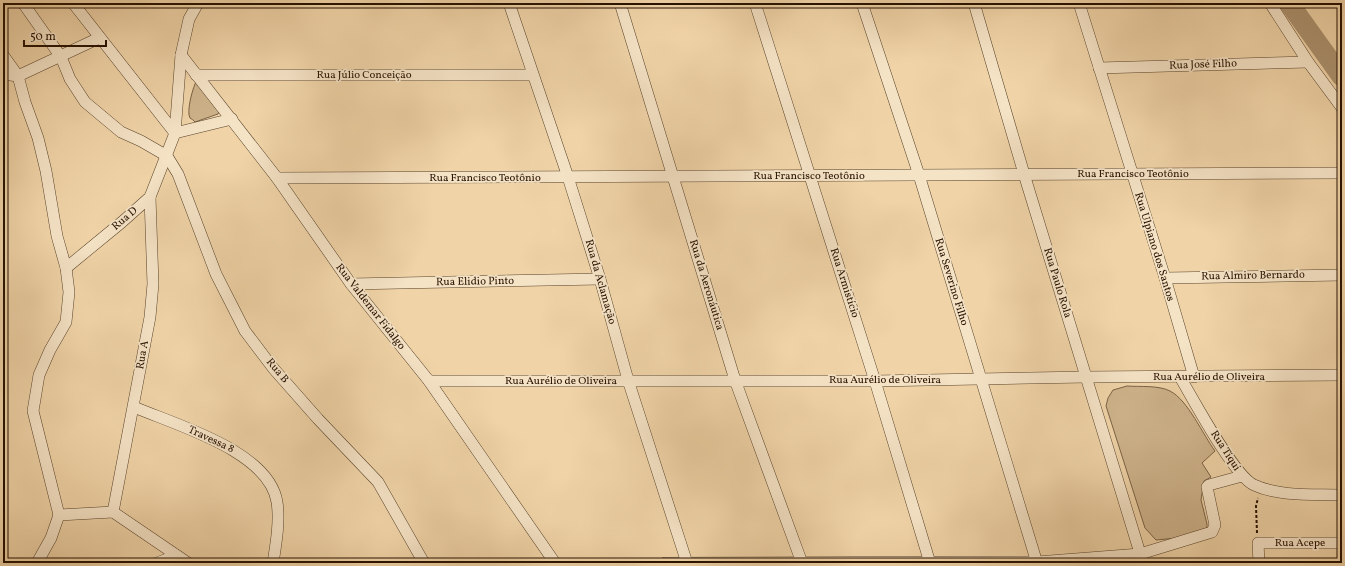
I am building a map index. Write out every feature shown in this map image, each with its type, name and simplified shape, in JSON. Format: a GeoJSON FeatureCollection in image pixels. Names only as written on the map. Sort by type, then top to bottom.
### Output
{"type":"FeatureCollection","features":[{"type":"Feature","properties":{"kind":"street"},"geometry":{"type":"LineString","coordinates":[[23,3],[61,57],[70,79],[85,102],[120,132],[141,141],[167,156]]}},
{"type":"Feature","properties":{"kind":"street"},"geometry":{"type":"LineString","coordinates":[[73,3],[175,133],[232,119]]}},
{"type":"Feature","properties":{"kind":"street","name":"Rua D"},"geometry":{"type":"LineString","coordinates":[[66,268],[150,197],[175,133],[181,55],[190,19],[198,3]]}},
{"type":"Feature","properties":{"kind":"street","name":"Rua da Aclamação"},"geometry":{"type":"LineString","coordinates":[[509,3],[532,75],[568,177],[600,279],[628,380],[687,563]]}},
{"type":"Feature","properties":{"kind":"street","name":"Rua da Aeronáutica"},"geometry":{"type":"LineString","coordinates":[[620,3],[735,380],[802,562]]}},
{"type":"Feature","properties":{"kind":"street","name":"Rua Armistício"},"geometry":{"type":"LineString","coordinates":[[755,3],[875,381],[929,562]]}},
{"type":"Feature","properties":{"kind":"street","name":"Rua Severino Filho"},"geometry":{"type":"LineString","coordinates":[[862,3],[919,175],[1037,562]]}},
{"type":"Feature","properties":{"kind":"street","name":"Rua Paulo Rola"},"geometry":{"type":"LineString","coordinates":[[974,3],[1024,174],[1141,559]]}},
{"type":"Feature","properties":{"kind":"street","name":"Rua Ulpiano dos Santos"},"geometry":{"type":"LineString","coordinates":[[1079,3],[1131,174],[1165,278],[1194,378]]}},
{"type":"Feature","properties":{"kind":"street"},"geometry":{"type":"LineString","coordinates":[[1270,3],[1308,62],[1342,108]]}},
{"type":"Feature","properties":{"kind":"street"},"geometry":{"type":"LineString","coordinates":[[3,74],[18,76],[99,38]]}},
{"type":"Feature","properties":{"kind":"street"},"geometry":{"type":"LineString","coordinates":[[3,55],[18,76],[39,144],[56,230],[66,268],[69,292],[66,322],[50,350],[39,375],[33,411],[59,515],[50,538],[37,563]]}},
{"type":"Feature","properties":{"kind":"street","name":"Rua Valdemar Fidalgo"},"geometry":{"type":"LineString","coordinates":[[181,55],[232,119],[276,178],[350,284],[428,381],[555,563]]}},
{"type":"Feature","properties":{"kind":"street","name":"Rua José Filho"},"geometry":{"type":"LineString","coordinates":[[1099,68],[1308,62]]}},
{"type":"Feature","properties":{"kind":"street","name":"Rua Júlio Conceição"},"geometry":{"type":"LineString","coordinates":[[196,75],[532,75]]}},
{"type":"Feature","properties":{"kind":"street","name":"Rua B"},"geometry":{"type":"LineString","coordinates":[[167,156],[178,174],[216,274],[245,331],[273,368],[318,419],[378,482],[424,563]]}},
{"type":"Feature","properties":{"kind":"street","name":"Rua Francisco Teotônio"},"geometry":{"type":"LineString","coordinates":[[276,178],[672,176],[810,177],[1024,174],[1342,173]]}},
{"type":"Feature","properties":{"kind":"street","name":"Rua A"},"geometry":{"type":"LineString","coordinates":[[113,512],[134,407],[151,304],[153,284],[150,197]]}},
{"type":"Feature","properties":{"kind":"street","name":"Rua Almiro Bernardo"},"geometry":{"type":"LineString","coordinates":[[1165,278],[1342,275]]}},
{"type":"Feature","properties":{"kind":"street","name":"Rua Elidio Pinto"},"geometry":{"type":"LineString","coordinates":[[350,284],[600,279]]}},
{"type":"Feature","properties":{"kind":"street","name":"Rua Aurélio de Oliveira"},"geometry":{"type":"LineString","coordinates":[[428,381],[875,381],[1086,377],[1194,378],[1342,375]]}},
{"type":"Feature","properties":{"kind":"street","name":"Rua Tiqui"},"geometry":{"type":"LineString","coordinates":[[1180,377],[1242,476],[1260,487],[1289,493],[1342,495]]}},
{"type":"Feature","properties":{"kind":"street","name":"Travessa 8"},"geometry":{"type":"LineString","coordinates":[[134,407],[233,449],[264,475],[273,488],[277,502],[278,518],[273,563]]}},
{"type":"Feature","properties":{"kind":"street"},"geometry":{"type":"LineString","coordinates":[[665,563],[1037,562],[1141,559],[1212,532],[1214,525],[1207,488],[1209,485],[1242,476]]}},
{"type":"Feature","properties":{"kind":"street"},"geometry":{"type":"LineString","coordinates":[[59,515],[113,512],[188,563]]}},
{"type":"Feature","properties":{"kind":"street"},"geometry":{"type":"LineString","coordinates":[[1258,543],[1259,563]]}},
{"type":"Feature","properties":{"kind":"street","name":"Rua Acepe"},"geometry":{"type":"LineString","coordinates":[[1258,543],[1342,543]]}},
{"type":"Feature","properties":{"kind":"street"},"geometry":{"type":"LineString","coordinates":[[157,563],[176,556]]}},
{"type":"Feature","properties":{"kind":"path"},"geometry":{"type":"LineString","coordinates":[[1258,543],[1256,506],[1260,487]]}},
{"type":"Feature","properties":{"kind":"shaded area"},"geometry":{"type":"Polygon","coordinates":[[[197,80],[219,111],[218,114],[195,122],[190,118],[189,105],[197,80]]]}},
{"type":"Feature","properties":{"kind":"shaded area"},"geometry":{"type":"Polygon","coordinates":[[[1127,386],[1165,389],[1177,396],[1189,410],[1215,451],[1202,463],[1211,477],[1204,481],[1201,500],[1207,530],[1177,538],[1156,540],[1145,528],[1106,406],[1108,398],[1113,390],[1127,386]]]}},
{"type":"Feature","properties":{"kind":"waterway"},"geometry":{"type":"LineString","coordinates":[[1289,3],[1342,77]]}}]}
